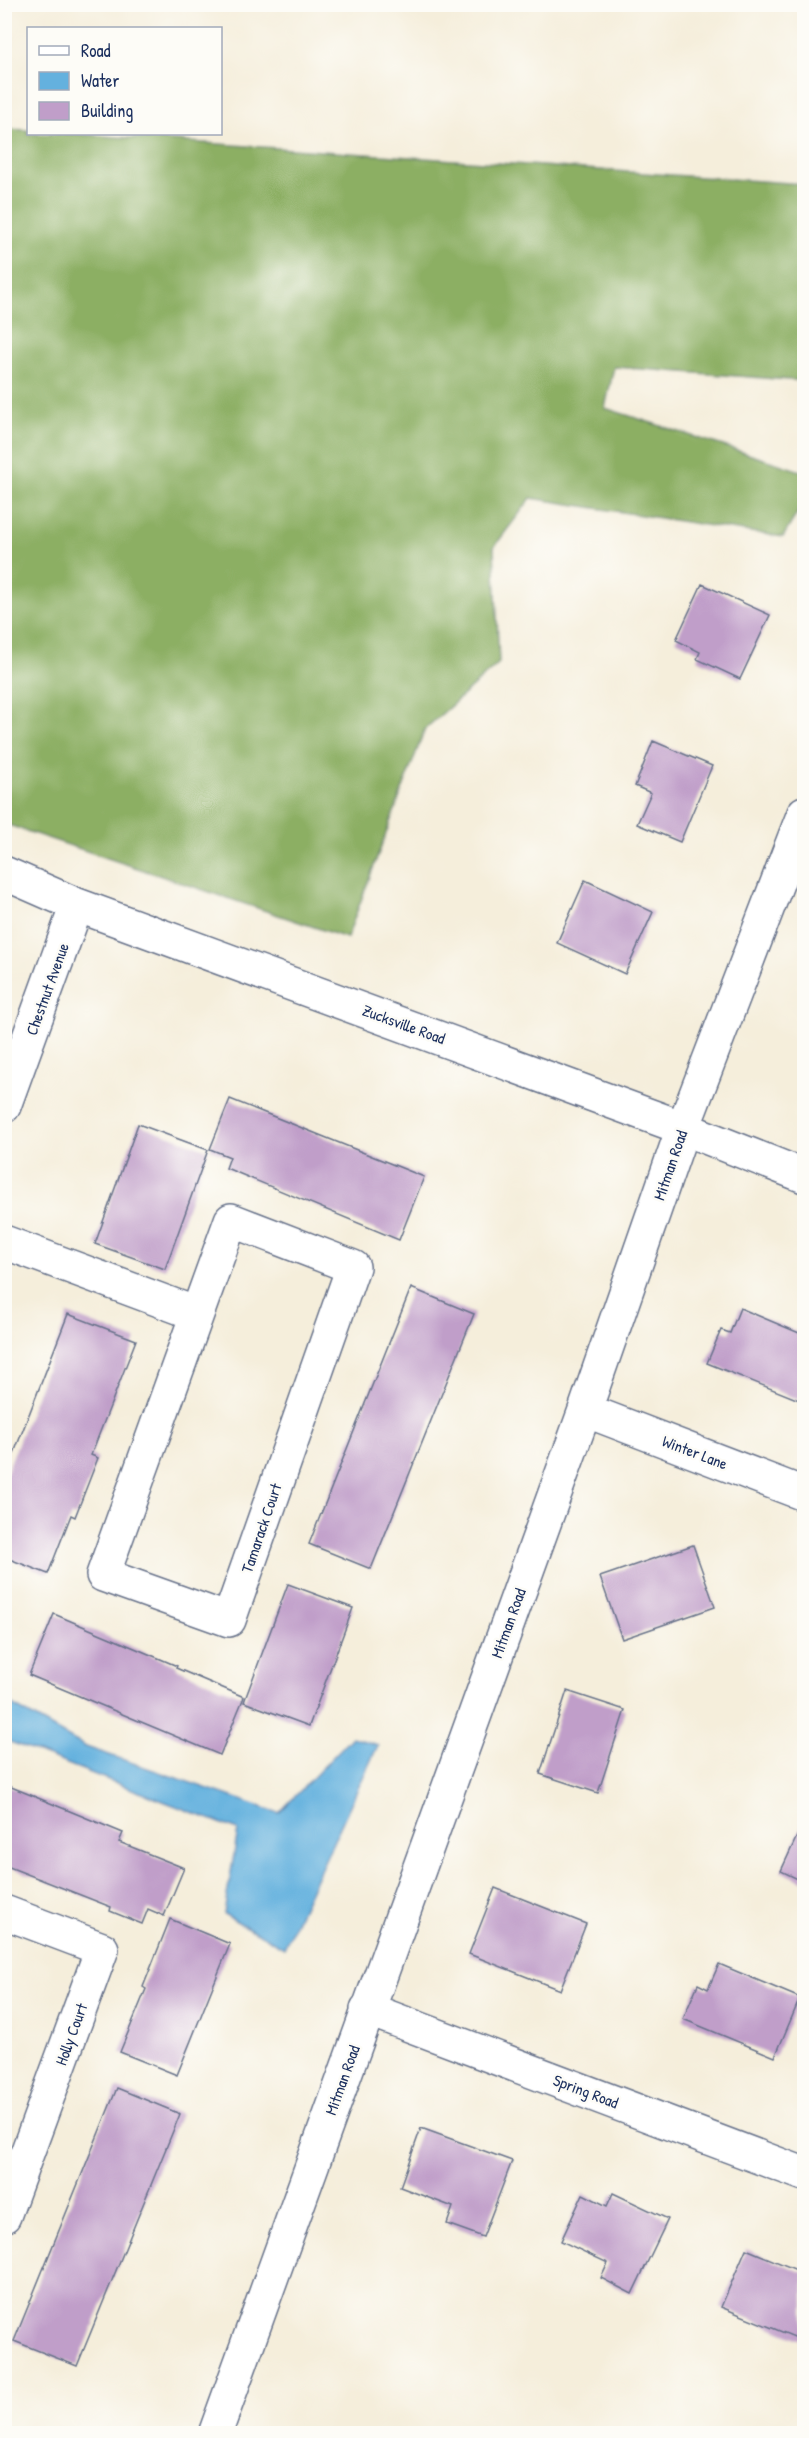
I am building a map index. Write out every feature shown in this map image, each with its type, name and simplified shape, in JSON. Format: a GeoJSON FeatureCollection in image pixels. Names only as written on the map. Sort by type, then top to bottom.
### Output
{"type":"FeatureCollection","features":[{"type":"Feature","properties":{"kind":"street","name":"Mitman Road"},"geometry":{"type":"LineString","coordinates":[[215,2433],[585,1410],[683,1128],[804,813]]}},
{"type":"Feature","properties":{"kind":"street","name":"Zucksville Road"},"geometry":{"type":"LineString","coordinates":[[4,873],[78,905],[683,1128],[804,1176]]}},
{"type":"Feature","properties":{"kind":"street","name":"Chestnut Avenue"},"geometry":{"type":"LineString","coordinates":[[4,1106],[78,905]]}},
{"type":"Feature","properties":{"kind":"street","name":"Tamarack Court"},"geometry":{"type":"LineString","coordinates":[[231,1220],[353,1267],[229,1620],[103,1575],[197,1314],[231,1220]]}},
{"type":"Feature","properties":{"kind":"street"},"geometry":{"type":"LineString","coordinates":[[4,1242],[197,1314]]}},
{"type":"Feature","properties":{"kind":"street","name":"Winter Lane"},"geometry":{"type":"LineString","coordinates":[[585,1410],[804,1494]]}},
{"type":"Feature","properties":{"kind":"street","name":"Holly Court"},"geometry":{"type":"LineString","coordinates":[[4,1912],[102,1949],[4,2216]]}},
{"type":"Feature","properties":{"kind":"street","name":"Spring Road"},"geometry":{"type":"LineString","coordinates":[[368,2009],[804,2174]]}},
{"type":"Feature","properties":{"kind":"green space"},"geometry":{"type":"Polygon","coordinates":[[[4,129],[27,130],[27,135],[89,135],[804,184],[804,381],[614,367],[605,408],[804,472],[804,502],[783,537],[531,498],[494,547],[499,663],[425,729],[347,938],[5,824],[4,129]]]}},
{"type":"Feature","properties":{"kind":"water"},"geometry":{"type":"Polygon","coordinates":[[[5,1701],[86,1747],[279,1813],[352,1737],[378,1745],[284,1948],[224,1914],[238,1830],[5,1740],[5,1701]]]}},
{"type":"Feature","properties":{"kind":"building"},"geometry":{"type":"Polygon","coordinates":[[[702,584],[770,615],[740,679],[697,659],[700,652],[676,640],[702,584]]]}},
{"type":"Feature","properties":{"kind":"building"},"geometry":{"type":"Polygon","coordinates":[[[653,741],[712,766],[680,842],[637,824],[651,793],[635,786],[653,741]]]}},
{"type":"Feature","properties":{"kind":"building"},"geometry":{"type":"Polygon","coordinates":[[[585,880],[653,912],[625,974],[557,943],[585,880]]]}},
{"type":"Feature","properties":{"kind":"building"},"geometry":{"type":"Polygon","coordinates":[[[230,1099],[424,1177],[399,1240],[226,1168],[230,1157],[210,1149],[230,1099]]]}},
{"type":"Feature","properties":{"kind":"building"},"geometry":{"type":"Polygon","coordinates":[[[138,1124],[208,1150],[165,1269],[95,1244],[138,1124]]]}},
{"type":"Feature","properties":{"kind":"building"},"geometry":{"type":"Polygon","coordinates":[[[411,1288],[474,1314],[371,1569],[309,1544],[411,1288]]]}},
{"type":"Feature","properties":{"kind":"building"},"geometry":{"type":"Polygon","coordinates":[[[740,1308],[804,1335],[804,1387],[799,1400],[707,1363],[721,1330],[730,1333],[740,1308]]]}},
{"type":"Feature","properties":{"kind":"building"},"geometry":{"type":"Polygon","coordinates":[[[68,1314],[136,1340],[91,1455],[98,1458],[75,1517],[71,1515],[48,1574],[4,1557],[4,1479],[68,1314]]]}},
{"type":"Feature","properties":{"kind":"building"},"geometry":{"type":"Polygon","coordinates":[[[693,1545],[715,1607],[622,1639],[600,1577],[693,1545]]]}},
{"type":"Feature","properties":{"kind":"building"},"geometry":{"type":"Polygon","coordinates":[[[288,1584],[353,1608],[309,1726],[244,1702],[288,1584]]]}},
{"type":"Feature","properties":{"kind":"building"},"geometry":{"type":"Polygon","coordinates":[[[54,1614],[244,1697],[220,1755],[29,1675],[54,1614]]]}},
{"type":"Feature","properties":{"kind":"building"},"geometry":{"type":"Polygon","coordinates":[[[567,1691],[625,1710],[598,1793],[540,1774],[567,1691]]]}},
{"type":"Feature","properties":{"kind":"building"},"geometry":{"type":"Polygon","coordinates":[[[4,1784],[123,1833],[119,1842],[184,1868],[164,1916],[148,1909],[142,1924],[110,1911],[111,1907],[4,1865],[4,1784]]]}},
{"type":"Feature","properties":{"kind":"building"},"geometry":{"type":"Polygon","coordinates":[[[804,1821],[804,1882],[781,1871],[804,1821]]]}},
{"type":"Feature","properties":{"kind":"building"},"geometry":{"type":"Polygon","coordinates":[[[495,1888],[586,1924],[560,1990],[469,1954],[495,1888]]]}},
{"type":"Feature","properties":{"kind":"building"},"geometry":{"type":"Polygon","coordinates":[[[170,1919],[230,1944],[177,2075],[120,2052],[146,1989],[143,1987],[170,1919]]]}},
{"type":"Feature","properties":{"kind":"building"},"geometry":{"type":"Polygon","coordinates":[[[719,1964],[800,1998],[775,2057],[683,2019],[698,1984],[708,1989],[719,1964]]]}},
{"type":"Feature","properties":{"kind":"building"},"geometry":{"type":"Polygon","coordinates":[[[117,2088],[180,2114],[77,2366],[14,2341],[117,2088]]]}},
{"type":"Feature","properties":{"kind":"building"},"geometry":{"type":"Polygon","coordinates":[[[421,2128],[512,2161],[483,2237],[447,2224],[453,2207],[400,2187],[421,2128]]]}},
{"type":"Feature","properties":{"kind":"building"},"geometry":{"type":"Polygon","coordinates":[[[613,2193],[668,2219],[632,2294],[601,2278],[608,2263],[561,2241],[583,2194],[607,2206],[613,2193]]]}},
{"type":"Feature","properties":{"kind":"building"},"geometry":{"type":"Polygon","coordinates":[[[746,2249],[804,2273],[804,2341],[721,2307],[746,2249]]]}}]}
